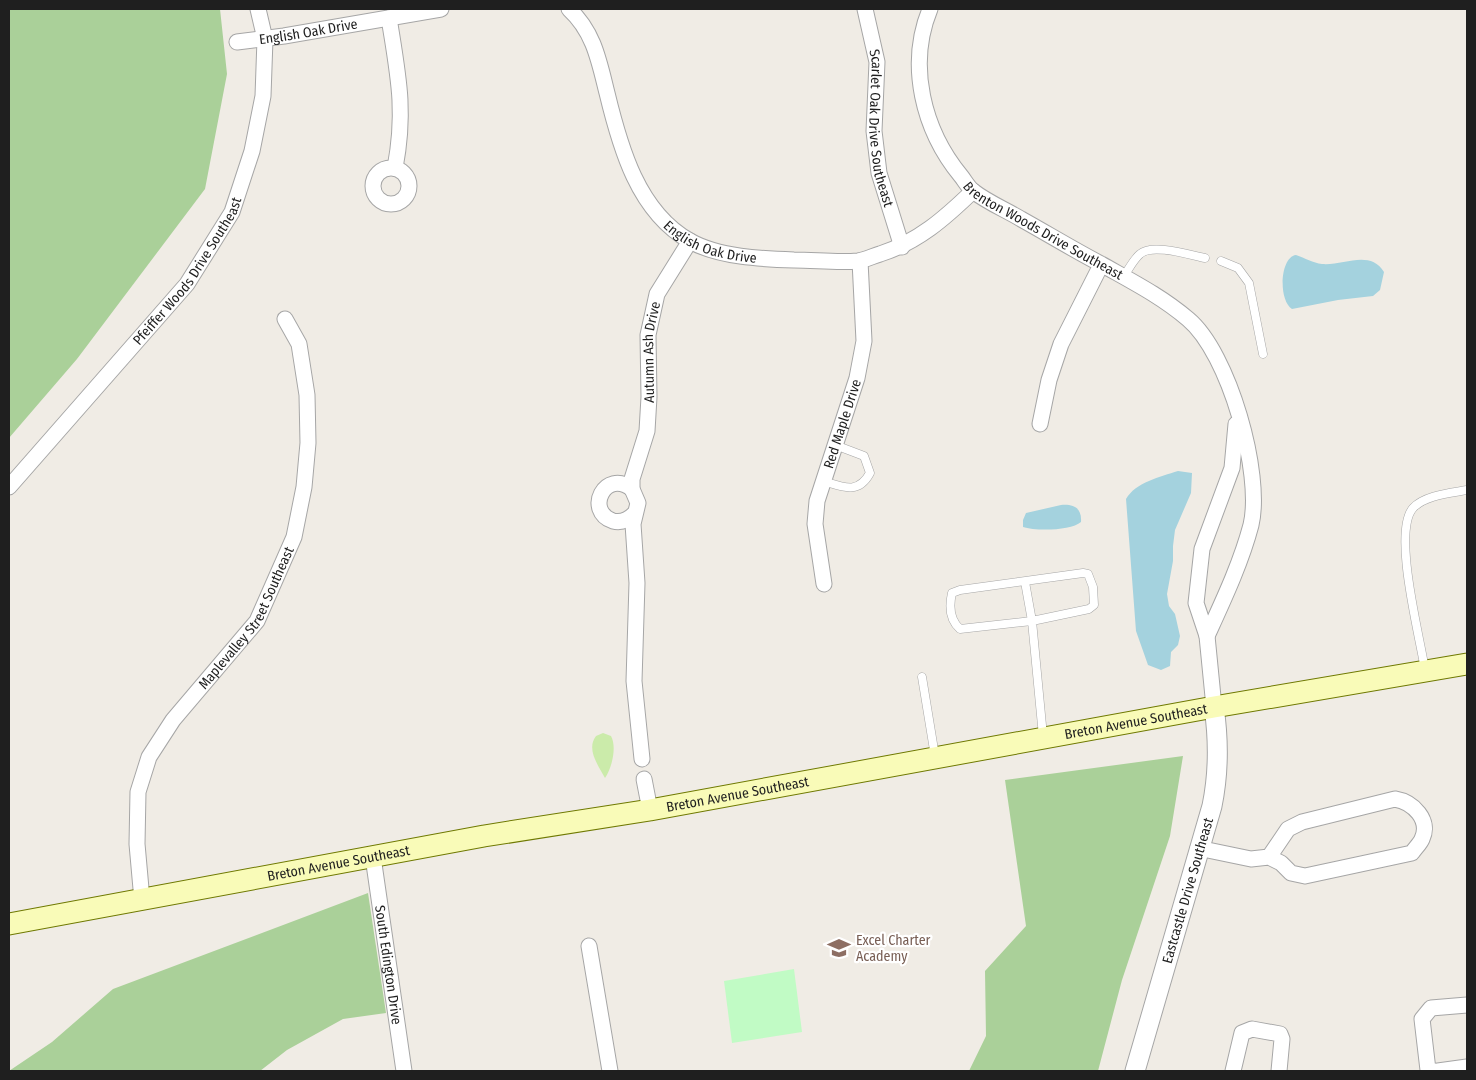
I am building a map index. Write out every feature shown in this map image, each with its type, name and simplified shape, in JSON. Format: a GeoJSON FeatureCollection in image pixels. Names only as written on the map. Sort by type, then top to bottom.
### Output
{"type":"FeatureCollection","features":[{"type":"Feature","properties":{"kind":"main road","name":"Breton Avenue Southeast"},"geometry":{"type":"LineString","coordinates":[[9,924],[484,836],[650,810],[1214,707],[1467,664]]}},
{"type":"Feature","properties":{"kind":"street","name":"Pfeiffer Woods Drive Southeast"},"geometry":{"type":"LineString","coordinates":[[9,487],[187,284],[232,212],[252,151],[263,96],[265,39],[258,9]]}},
{"type":"Feature","properties":{"kind":"street","name":"English Oak Drive"},"geometry":{"type":"LineString","coordinates":[[236,42],[265,39],[441,9]]}},
{"type":"Feature","properties":{"kind":"street","name":"English Oak Drive"},"geometry":{"type":"LineString","coordinates":[[569,9],[582,21],[596,50],[619,144],[638,186],[663,220],[690,242],[733,255],[774,259],[860,261],[902,247],[940,222],[973,191]]}},
{"type":"Feature","properties":{"kind":"street","name":"Scarlet Oak Drive Southeast"},"geometry":{"type":"LineString","coordinates":[[865,9],[877,62],[874,131],[879,173],[902,247]]}},
{"type":"Feature","properties":{"kind":"street","name":"Brenton Woods Drive Southeast"},"geometry":{"type":"LineString","coordinates":[[930,9],[923,25],[919,64],[922,99],[935,138],[947,160],[973,191],[1149,290],[1189,320],[1211,346],[1229,385],[1252,474],[1251,524],[1224,600],[1207,636]]}},
{"type":"Feature","properties":{"kind":"street"},"geometry":{"type":"LineString","coordinates":[[389,18],[400,83],[402,121],[394,168]]}},
{"type":"Feature","properties":{"kind":"street","name":"Autumn Ash Drive"},"geometry":{"type":"LineString","coordinates":[[642,759],[634,681],[637,583],[633,534],[628,518],[638,503],[632,489],[634,470],[647,431],[649,397],[648,335],[657,294],[690,242]]}},
{"type":"Feature","properties":{"kind":"street","name":"Red Maple Drive"},"geometry":{"type":"LineString","coordinates":[[824,584],[815,524],[817,502],[857,378],[864,341],[860,261]]}},
{"type":"Feature","properties":{"kind":"street"},"geometry":{"type":"LineString","coordinates":[[1040,424],[1048,380],[1060,344],[1101,264]]}},
{"type":"Feature","properties":{"kind":"street","name":"Maplevalley Street Southeast"},"geometry":{"type":"LineString","coordinates":[[142,900],[137,844],[138,792],[149,757],[173,720],[257,621],[294,537],[304,486],[308,443],[307,395],[299,344],[284,319]]}},
{"type":"Feature","properties":{"kind":"street","name":"Brenton Woods Drive Southeast"},"geometry":{"type":"LineString","coordinates":[[1214,707],[1207,636],[1196,603],[1202,549],[1232,468],[1238,414]]}},
{"type":"Feature","properties":{"kind":"street"},"geometry":{"type":"LineString","coordinates":[[628,518],[616,522],[605,517],[599,506],[601,494],[610,485],[634,470]]}},
{"type":"Feature","properties":{"kind":"street"},"geometry":{"type":"LineString","coordinates":[[616,483],[628,485],[632,489]]}},
{"type":"Feature","properties":{"kind":"street","name":"Eastcastle Drive Southeast"},"geometry":{"type":"LineString","coordinates":[[1135,1071],[1198,848],[1212,806],[1218,778],[1218,736],[1214,707]]}},
{"type":"Feature","properties":{"kind":"street"},"geometry":{"type":"LineString","coordinates":[[644,779],[650,810]]}},
{"type":"Feature","properties":{"kind":"street"},"geometry":{"type":"LineString","coordinates":[[1198,848],[1251,859],[1269,857],[1282,863],[1291,873],[1305,876],[1412,853],[1422,839],[1424,826],[1421,815],[1414,807],[1402,800],[1395,799],[1302,822],[1288,828],[1269,857]]}},
{"type":"Feature","properties":{"kind":"street","name":"South Edington Drive"},"geometry":{"type":"LineString","coordinates":[[373,857],[404,1071]]}},
{"type":"Feature","properties":{"kind":"street"},"geometry":{"type":"LineString","coordinates":[[589,946],[610,1071]]}},
{"type":"Feature","properties":{"kind":"street"},"geometry":{"type":"LineString","coordinates":[[1467,1004],[1431,1008],[1422,1019],[1428,1070],[1443,1071],[1467,1067]]}},
{"type":"Feature","properties":{"kind":"street"},"geometry":{"type":"LineString","coordinates":[[1233,1071],[1242,1033],[1252,1028],[1280,1034],[1282,1039],[1279,1071]]}},
{"type":"Feature","properties":{"kind":"lane"},"geometry":{"type":"LineString","coordinates":[[1124,276],[1142,252],[1150,250],[1165,250],[1205,258]]}},
{"type":"Feature","properties":{"kind":"lane"},"geometry":{"type":"LineString","coordinates":[[1221,261],[1238,268],[1249,283],[1254,298],[1263,354]]}},
{"type":"Feature","properties":{"kind":"lane"},"geometry":{"type":"LineString","coordinates":[[823,481],[854,488],[864,483],[870,473],[864,456],[835,445]]}},
{"type":"Feature","properties":{"kind":"lane"},"geometry":{"type":"LineString","coordinates":[[1425,670],[1406,568],[1404,538],[1406,522],[1413,508],[1429,498],[1467,490]]}},
{"type":"Feature","properties":{"kind":"lane"},"geometry":{"type":"LineString","coordinates":[[1083,573],[1088,574],[1093,586],[1094,605],[1089,610],[1032,621],[960,629],[952,617],[950,604],[952,593],[1083,573]]}},
{"type":"Feature","properties":{"kind":"lane"},"geometry":{"type":"LineString","coordinates":[[1025,582],[1032,621],[1043,738]]}},
{"type":"Feature","properties":{"kind":"lane"},"geometry":{"type":"LineString","coordinates":[[922,677],[935,758]]}},
{"type":"Feature","properties":{"kind":"green space"},"geometry":{"type":"Polygon","coordinates":[[[9,9],[220,9],[227,74],[205,189],[77,359],[9,438],[9,9]]]}},
{"type":"Feature","properties":{"kind":"green space"},"geometry":{"type":"Polygon","coordinates":[[[603,733],[611,736],[614,746],[612,763],[605,778],[596,762],[592,746],[596,736],[603,733]]]}},
{"type":"Feature","properties":{"kind":"green space"},"geometry":{"type":"Polygon","coordinates":[[[1183,756],[1170,836],[1122,980],[1098,1071],[969,1071],[986,1036],[985,971],[1026,926],[1005,780],[1183,756]]]}},
{"type":"Feature","properties":{"kind":"green space"},"geometry":{"type":"Polygon","coordinates":[[[368,893],[386,1013],[343,1019],[287,1050],[260,1071],[9,1071],[52,1042],[113,989],[368,893]]]}},
{"type":"Feature","properties":{"kind":"green space"},"geometry":{"type":"Polygon","coordinates":[[[794,969],[802,1032],[732,1043],[724,981],[794,969]]]}},
{"type":"Feature","properties":{"kind":"water"},"geometry":{"type":"Polygon","coordinates":[[[1296,255],[1322,264],[1356,260],[1371,261],[1384,272],[1380,290],[1373,296],[1338,300],[1292,309],[1284,297],[1283,279],[1287,263],[1296,255]]]}},
{"type":"Feature","properties":{"kind":"water"},"geometry":{"type":"Polygon","coordinates":[[[1178,471],[1192,473],[1191,493],[1175,530],[1173,561],[1167,594],[1169,606],[1175,614],[1180,636],[1178,645],[1171,652],[1170,666],[1161,670],[1148,665],[1136,631],[1126,499],[1130,493],[1142,484],[1178,471]]]}},
{"type":"Feature","properties":{"kind":"water"},"geometry":{"type":"Polygon","coordinates":[[[1061,505],[1070,505],[1079,510],[1081,522],[1061,529],[1023,527],[1026,513],[1061,505]]]}},
{"type":"Feature","properties":{"kind":"place","name":"Excel Charter Academy"},"geometry":{"type":"Point","coordinates":[839,948]}}]}
